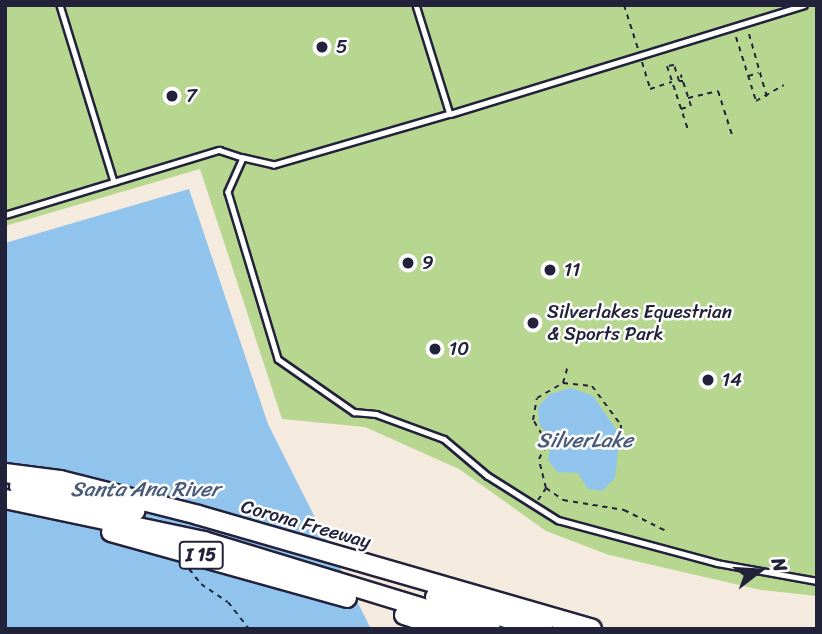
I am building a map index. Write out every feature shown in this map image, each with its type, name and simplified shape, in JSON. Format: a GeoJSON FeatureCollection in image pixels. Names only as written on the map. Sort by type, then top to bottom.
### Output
{"type":"FeatureCollection","features":[{"type":"Feature","properties":{"kind":"highway","name":"Corona Freeway"},"geometry":{"type":"LineString","coordinates":[[5,473],[135,499],[373,572],[592,629]]}},
{"type":"Feature","properties":{"kind":"highway"},"geometry":{"type":"LineString","coordinates":[[5,484],[195,525],[373,572],[544,629]]}},
{"type":"Feature","properties":{"kind":"highway"},"geometry":{"type":"LineString","coordinates":[[5,499],[204,541],[390,605],[491,629]]}},
{"type":"Feature","properties":{"kind":"highway","name":"I 15"},"geometry":{"type":"LineString","coordinates":[[5,511],[53,517],[188,551],[390,605],[447,629]]}},
{"type":"Feature","properties":{"kind":"lane"},"geometry":{"type":"LineString","coordinates":[[60,5],[114,182]]}},
{"type":"Feature","properties":{"kind":"lane"},"geometry":{"type":"LineString","coordinates":[[416,5],[450,114]]}},
{"type":"Feature","properties":{"kind":"lane"},"geometry":{"type":"LineString","coordinates":[[5,215],[219,150],[274,165],[804,5]]}},
{"type":"Feature","properties":{"kind":"lane"},"geometry":{"type":"LineString","coordinates":[[243,158],[228,192],[278,359],[354,412],[376,414],[444,439],[558,520],[600,534],[717,563],[817,580]]}},
{"type":"Feature","properties":{"kind":"path"},"geometry":{"type":"LineString","coordinates":[[749,34],[768,98]]}},
{"type":"Feature","properties":{"kind":"path"},"geometry":{"type":"LineString","coordinates":[[736,37],[756,101],[768,98],[784,85]]}},
{"type":"Feature","properties":{"kind":"path"},"geometry":{"type":"LineString","coordinates":[[683,81],[679,81],[674,65],[667,66],[688,130]]}},
{"type":"Feature","properties":{"kind":"path"},"geometry":{"type":"LineString","coordinates":[[748,76],[760,72]]}},
{"type":"Feature","properties":{"kind":"path"},"geometry":{"type":"LineString","coordinates":[[681,75],[691,106],[681,109]]}},
{"type":"Feature","properties":{"kind":"path"},"geometry":{"type":"LineString","coordinates":[[688,99],[718,91],[732,135]]}},
{"type":"Feature","properties":{"kind":"path"},"geometry":{"type":"LineString","coordinates":[[563,383],[568,365]]}},
{"type":"Feature","properties":{"kind":"path"},"geometry":{"type":"LineString","coordinates":[[620,455],[621,425],[592,386],[563,383],[537,398],[533,420],[547,443],[539,459],[546,488],[563,500],[624,510],[668,532]]}},
{"type":"Feature","properties":{"kind":"path"},"geometry":{"type":"LineString","coordinates":[[534,505],[546,488]]}},
{"type":"Feature","properties":{"kind":"path"},"geometry":{"type":"LineString","coordinates":[[187,566],[201,584],[228,602],[249,629]]}},
{"type":"Feature","properties":{"kind":"green space","name":"Silverlakes Equestrian & Sports Park"},"geometry":{"type":"Polygon","coordinates":[[[5,5],[817,5],[817,596],[761,590],[609,555],[546,531],[459,469],[365,427],[282,419],[200,169],[5,226],[5,5]]]}},
{"type":"Feature","properties":{"kind":"water","name":"Santa Ana River"},"geometry":{"type":"Polygon","coordinates":[[[189,189],[268,424],[371,629],[5,629],[5,243],[189,189]]]}},
{"type":"Feature","properties":{"kind":"water","name":"SilverLake"},"geometry":{"type":"Polygon","coordinates":[[[571,388],[593,396],[620,435],[615,478],[602,491],[588,489],[578,473],[557,472],[548,460],[551,442],[539,423],[538,407],[550,394],[571,388]]]}},
{"type":"Feature","properties":{"kind":"place","name":"5"},"geometry":{"type":"Point","coordinates":[322,47]}},
{"type":"Feature","properties":{"kind":"place","name":"7"},"geometry":{"type":"Point","coordinates":[172,96]}},
{"type":"Feature","properties":{"kind":"place","name":"9"},"geometry":{"type":"Point","coordinates":[408,263]}},
{"type":"Feature","properties":{"kind":"place","name":"11"},"geometry":{"type":"Point","coordinates":[550,270]}},
{"type":"Feature","properties":{"kind":"place","name":"Silverlakes Equestrian & Sports Park"},"geometry":{"type":"Point","coordinates":[533,323]}},
{"type":"Feature","properties":{"kind":"place","name":"10"},"geometry":{"type":"Point","coordinates":[435,349]}},
{"type":"Feature","properties":{"kind":"place","name":"14"},"geometry":{"type":"Point","coordinates":[708,380]}}]}
